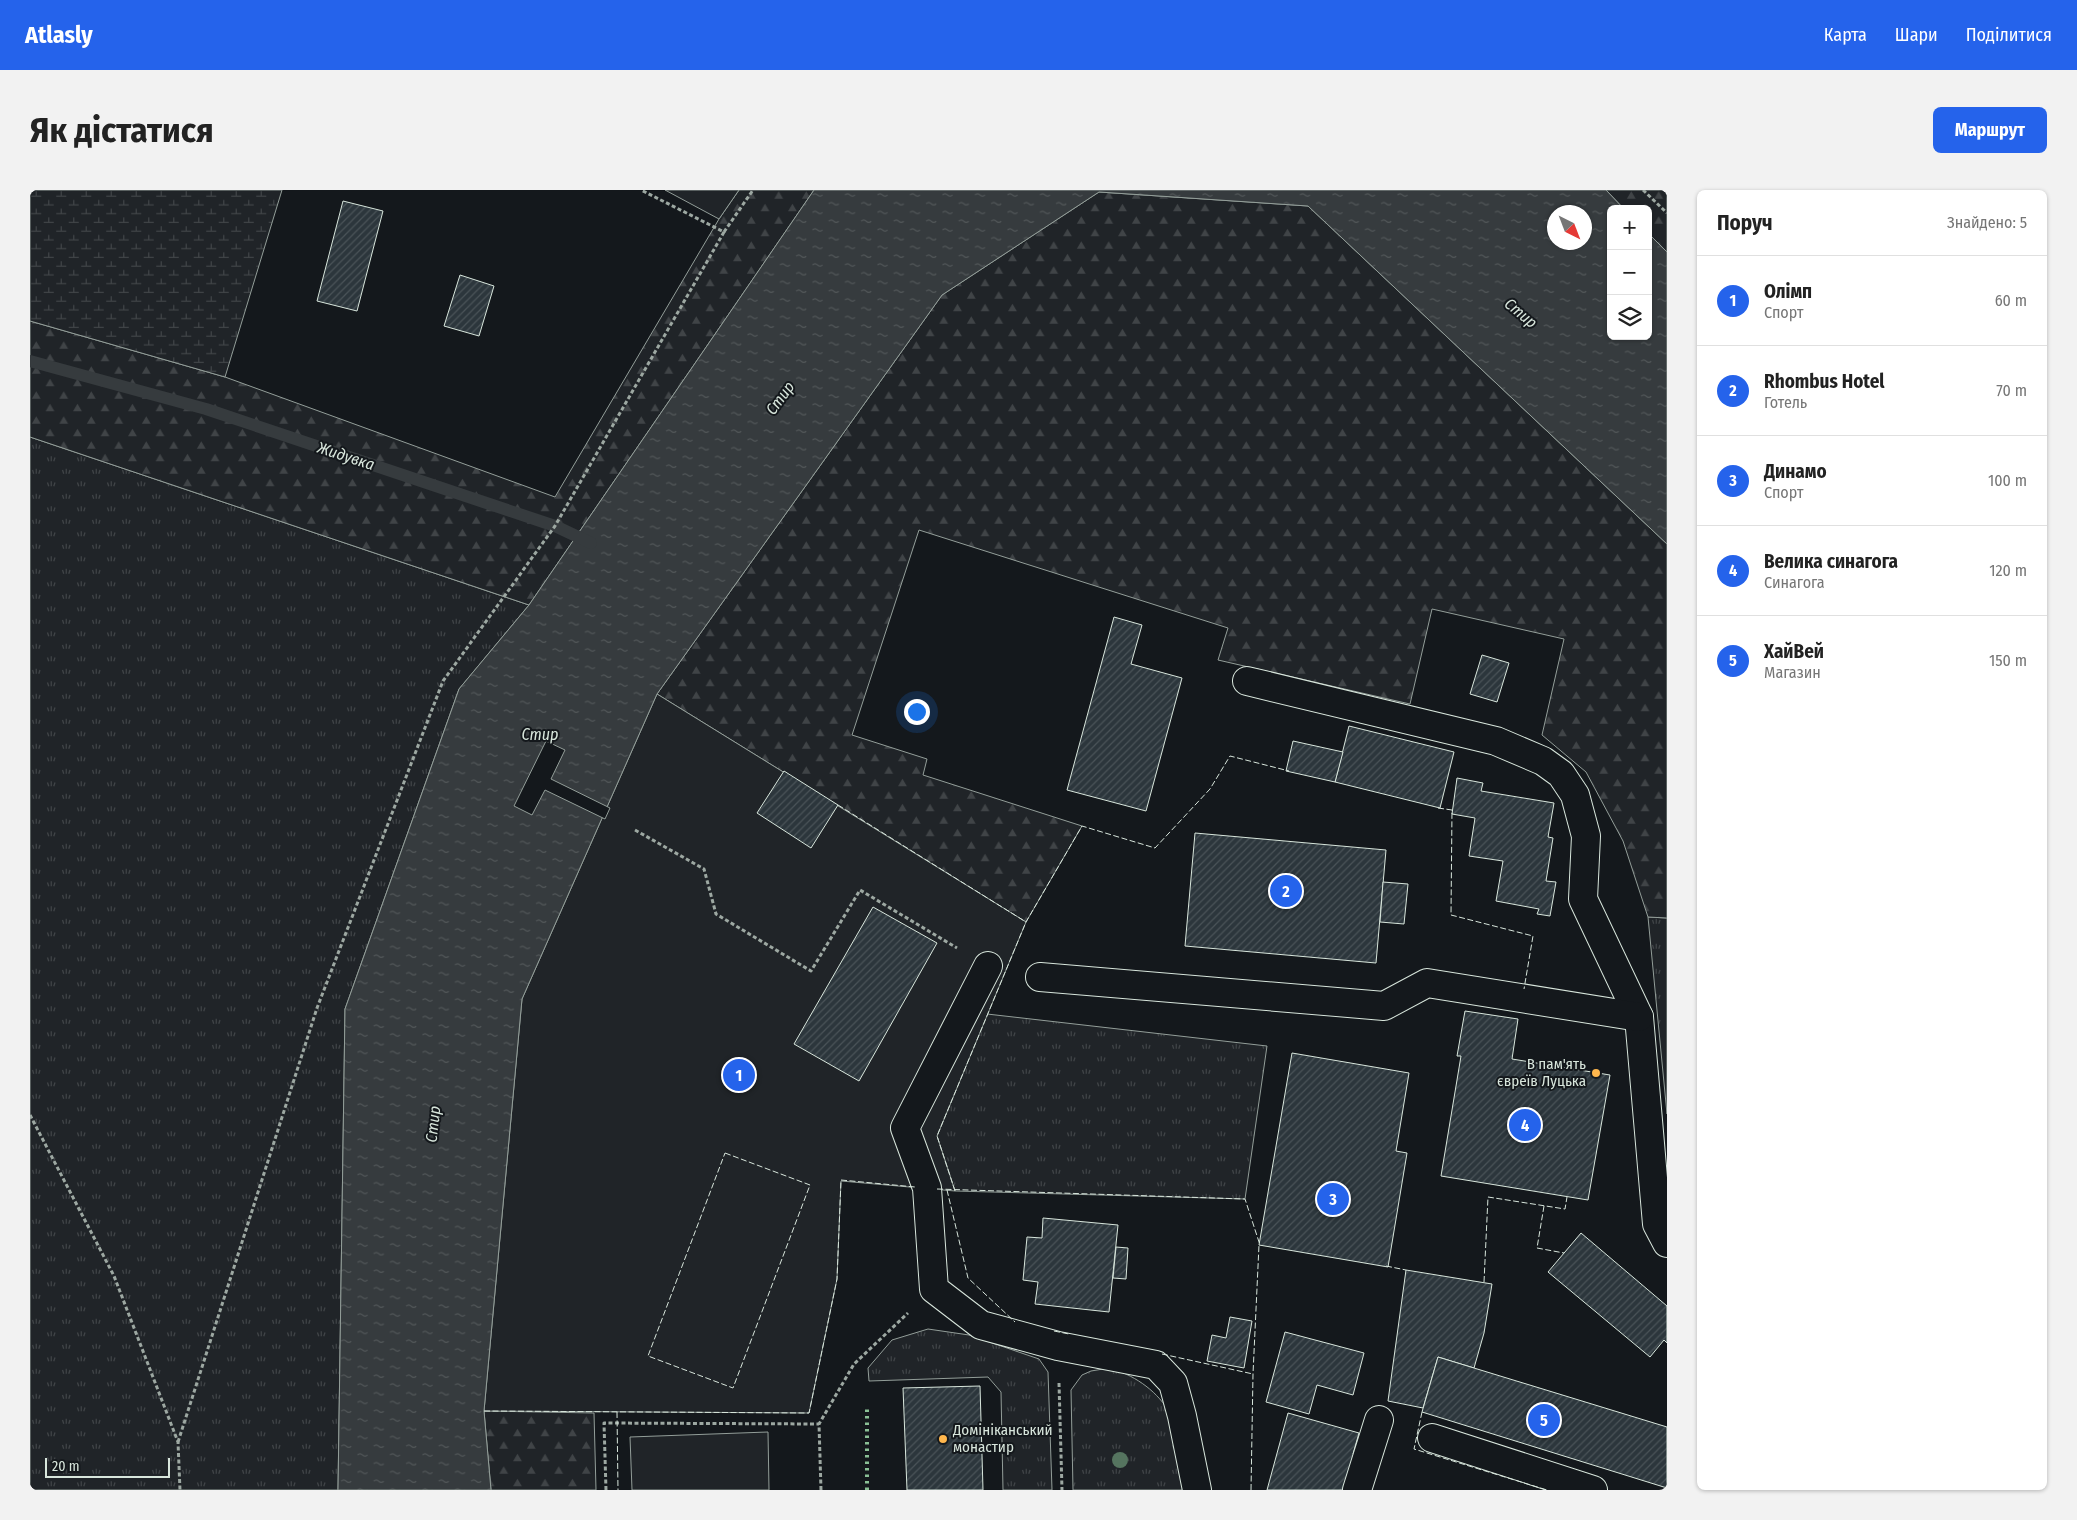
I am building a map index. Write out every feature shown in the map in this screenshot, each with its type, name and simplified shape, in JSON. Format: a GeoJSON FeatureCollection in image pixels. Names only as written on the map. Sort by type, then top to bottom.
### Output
{"type":"FeatureCollection","features":[{"type":"Feature","properties":{"kind":"lane"},"geometry":{"type":"LineString","coordinates":[[1247,681],[1496,741],[1544,760],[1561,774],[1575,795],[1586,836],[1583,899],[1639,1017],[1657,1224],[1667,1243]]}},
{"type":"Feature","properties":{"kind":"lane"},"geometry":{"type":"LineString","coordinates":[[988,966],[905,1128],[927,1188],[934,1289],[981,1325],[1058,1346],[1156,1365],[1173,1383],[1182,1416],[1197,1490]]}},
{"type":"Feature","properties":{"kind":"lane"},"geometry":{"type":"LineString","coordinates":[[1040,977],[1384,1006],[1427,983],[1639,1017]]}},
{"type":"Feature","properties":{"kind":"lane"},"geometry":{"type":"LineString","coordinates":[[1357,1490],[1379,1420]]}},
{"type":"Feature","properties":{"kind":"lane"},"geometry":{"type":"LineString","coordinates":[[1432,1438],[1593,1490]]}},
{"type":"Feature","properties":{"kind":"path"},"geometry":{"type":"LineString","coordinates":[[641,190],[724,232]]}},
{"type":"Feature","properties":{"kind":"path"},"geometry":{"type":"LineString","coordinates":[[178,1442],[317,1008],[443,681],[555,526],[724,232],[753,190]]}},
{"type":"Feature","properties":{"kind":"path"},"geometry":{"type":"LineString","coordinates":[[1643,190],[1667,213]]}},
{"type":"Feature","properties":{"kind":"path"},"geometry":{"type":"LineString","coordinates":[[635,830],[704,869],[716,914],[811,971],[860,890],[988,966]]}},
{"type":"Feature","properties":{"kind":"path"},"geometry":{"type":"LineString","coordinates":[[30,1115],[114,1276],[178,1442],[180,1490]]}},
{"type":"Feature","properties":{"kind":"path"},"geometry":{"type":"LineString","coordinates":[[821,1490],[819,1424],[854,1364],[934,1289]]}},
{"type":"Feature","properties":{"kind":"path"},"geometry":{"type":"LineString","coordinates":[[1058,1346],[1062,1490]]}},
{"type":"Feature","properties":{"kind":"path"},"geometry":{"type":"LineString","coordinates":[[606,1490],[604,1423],[819,1424]]}},
{"type":"Feature","properties":{"kind":"green space"},"geometry":{"type":"Polygon","coordinates":[[[30,190],[282,190],[225,377],[30,321],[30,190]]]}},
{"type":"Feature","properties":{"kind":"green space"},"geometry":{"type":"Polygon","coordinates":[[[665,190],[739,190],[719,219],[665,190]]]}},
{"type":"Feature","properties":{"kind":"green space"},"geometry":{"type":"Polygon","coordinates":[[[739,190],[814,190],[529,605],[30,437],[30,321],[225,377],[555,497],[719,219],[739,190]]]}},
{"type":"Feature","properties":{"kind":"green space"},"geometry":{"type":"Polygon","coordinates":[[[1606,190],[1667,190],[1667,252],[1652,237],[1652,205],[1620,205],[1606,190]]]}},
{"type":"Feature","properties":{"kind":"green space"},"geometry":{"type":"Polygon","coordinates":[[[1099,192],[1308,206],[1667,544],[1667,918],[1648,917],[1623,841],[1586,772],[1542,735],[1564,639],[1432,609],[1410,704],[1218,660],[1228,628],[919,530],[852,735],[927,759],[923,775],[1082,826],[1026,922],[657,694],[942,295],[1099,192]]]}},
{"type":"Feature","properties":{"kind":"green space"},"geometry":{"type":"Polygon","coordinates":[[[30,437],[529,605],[459,689],[345,1009],[338,1490],[30,1490],[30,437]]]}},
{"type":"Feature","properties":{"kind":"green space"},"geometry":{"type":"Polygon","coordinates":[[[657,694],[1026,922],[937,1136],[955,1191],[841,1181],[837,1279],[809,1413],[484,1411],[522,999],[657,694]]]}},
{"type":"Feature","properties":{"kind":"green space"},"geometry":{"type":"Polygon","coordinates":[[[1648,917],[1667,918],[1667,1114],[1648,917]]]}},
{"type":"Feature","properties":{"kind":"green space"},"geometry":{"type":"Polygon","coordinates":[[[987,1014],[1267,1046],[1245,1199],[955,1191],[937,1136],[987,1014]]]}},
{"type":"Feature","properties":{"kind":"green space"},"geometry":{"type":"Polygon","coordinates":[[[928,1329],[969,1335],[1039,1359],[1048,1372],[1052,1490],[1003,1490],[1001,1392],[988,1377],[869,1381],[868,1368],[892,1340],[928,1329]]]}},
{"type":"Feature","properties":{"kind":"green space"},"geometry":{"type":"Polygon","coordinates":[[[1109,1368],[1126,1374],[1142,1383],[1163,1402],[1168,1410],[1187,1490],[1073,1490],[1071,1390],[1082,1375],[1091,1371],[1109,1368]]]}},
{"type":"Feature","properties":{"kind":"green space"},"geometry":{"type":"Polygon","coordinates":[[[484,1411],[594,1413],[596,1490],[491,1490],[484,1411]]]}},
{"type":"Feature","properties":{"kind":"green space"},"geometry":{"type":"Polygon","coordinates":[[[768,1432],[769,1490],[632,1490],[630,1437],[768,1432]]]}},
{"type":"Feature","properties":{"kind":"water","name":"Стир"},"geometry":{"type":"Polygon","coordinates":[[[814,190],[1606,190],[1620,205],[1607,205],[1607,340],[1652,340],[1652,237],[1667,252],[1667,544],[1308,206],[1099,192],[942,295],[657,694],[522,999],[484,1411],[491,1490],[338,1490],[345,1009],[459,689],[529,605],[814,190]]]}},
{"type":"Feature","properties":{"kind":"pier"},"geometry":{"type":"Polygon","coordinates":[[[546,741],[565,750],[551,779],[610,808],[605,819],[545,790],[532,815],[514,806],[546,741]]]}},
{"type":"Feature","properties":{"kind":"building"},"geometry":{"type":"Polygon","coordinates":[[[343,201],[383,211],[357,311],[317,301],[343,201]]]}},
{"type":"Feature","properties":{"kind":"building"},"geometry":{"type":"Polygon","coordinates":[[[460,275],[494,286],[479,336],[444,326],[460,275]]]}},
{"type":"Feature","properties":{"kind":"building"},"geometry":{"type":"Polygon","coordinates":[[[1114,617],[1142,625],[1131,664],[1182,678],[1146,811],[1067,790],[1114,617]]]}},
{"type":"Feature","properties":{"kind":"building"},"geometry":{"type":"Polygon","coordinates":[[[1482,655],[1509,663],[1497,702],[1470,694],[1482,655]]]}},
{"type":"Feature","properties":{"kind":"building"},"geometry":{"type":"Polygon","coordinates":[[[1349,726],[1454,752],[1440,808],[1335,782],[1349,726]]]}},
{"type":"Feature","properties":{"kind":"building"},"geometry":{"type":"Polygon","coordinates":[[[1293,741],[1343,752],[1335,782],[1286,771],[1293,741]]]}},
{"type":"Feature","properties":{"kind":"building"},"geometry":{"type":"Polygon","coordinates":[[[784,771],[838,805],[811,848],[757,813],[784,771]]]}},
{"type":"Feature","properties":{"kind":"building"},"geometry":{"type":"Polygon","coordinates":[[[1457,778],[1483,783],[1481,791],[1554,803],[1548,837],[1553,838],[1546,881],[1556,882],[1550,916],[1537,914],[1539,909],[1496,901],[1503,861],[1469,856],[1475,818],[1452,814],[1457,778]]]}},
{"type":"Feature","properties":{"kind":"building"},"geometry":{"type":"Polygon","coordinates":[[[1195,833],[1386,850],[1376,963],[1185,946],[1195,833]]]}},
{"type":"Feature","properties":{"kind":"building"},"geometry":{"type":"Polygon","coordinates":[[[1383,882],[1408,884],[1404,924],[1380,922],[1383,882]]]}},
{"type":"Feature","properties":{"kind":"building"},"geometry":{"type":"Polygon","coordinates":[[[873,907],[937,943],[859,1081],[794,1044],[873,907]]]}},
{"type":"Feature","properties":{"kind":"building"},"geometry":{"type":"Polygon","coordinates":[[[1465,1011],[1518,1019],[1512,1059],[1610,1075],[1588,1200],[1441,1176],[1461,1056],[1457,1056],[1465,1011]]]}},
{"type":"Feature","properties":{"kind":"building"},"geometry":{"type":"Polygon","coordinates":[[[1292,1053],[1409,1073],[1396,1151],[1407,1153],[1388,1267],[1259,1245],[1292,1053]]]}},
{"type":"Feature","properties":{"kind":"building"},"geometry":{"type":"Polygon","coordinates":[[[1043,1218],[1118,1225],[1109,1312],[1035,1304],[1038,1282],[1023,1280],[1027,1237],[1042,1238],[1043,1218]]]}},
{"type":"Feature","properties":{"kind":"building"},"geometry":{"type":"Polygon","coordinates":[[[1581,1233],[1667,1306],[1667,1343],[1664,1340],[1650,1357],[1548,1272],[1581,1233]]]}},
{"type":"Feature","properties":{"kind":"building"},"geometry":{"type":"Polygon","coordinates":[[[1116,1247],[1128,1248],[1126,1279],[1113,1278],[1116,1247]]]}},
{"type":"Feature","properties":{"kind":"building"},"geometry":{"type":"Polygon","coordinates":[[[1406,1270],[1492,1284],[1484,1333],[1474,1368],[1438,1357],[1423,1408],[1388,1401],[1406,1270]]]}},
{"type":"Feature","properties":{"kind":"building"},"geometry":{"type":"Polygon","coordinates":[[[1230,1317],[1252,1321],[1244,1368],[1207,1361],[1212,1335],[1226,1338],[1230,1317]]]}},
{"type":"Feature","properties":{"kind":"building"},"geometry":{"type":"Polygon","coordinates":[[[1285,1332],[1364,1353],[1353,1395],[1317,1385],[1309,1414],[1266,1402],[1285,1332]]]}},
{"type":"Feature","properties":{"kind":"building"},"geometry":{"type":"Polygon","coordinates":[[[1438,1357],[1667,1427],[1667,1488],[1422,1412],[1438,1357]]]}},
{"type":"Feature","properties":{"kind":"building","name":"Домініканський монастир"},"geometry":{"type":"Polygon","coordinates":[[[980,1386],[983,1490],[907,1490],[903,1388],[980,1386]]]}},
{"type":"Feature","properties":{"kind":"building"},"geometry":{"type":"Polygon","coordinates":[[[1288,1413],[1359,1433],[1353,1454],[1359,1455],[1349,1490],[1267,1490],[1288,1413]]]}},
{"type":"Feature","properties":{"kind":"waterway","name":"Жидувка"},"geometry":{"type":"LineString","coordinates":[[30,361],[206,409],[555,526],[591,543]]}},
{"type":"Feature","properties":{"kind":"hedge"},"geometry":{"type":"LineString","coordinates":[[867,1408],[867,1490]]}},
{"type":"Feature","properties":{"kind":"fence"},"geometry":{"type":"LineString","coordinates":[[955,1191],[937,1136],[1026,922],[1082,826],[1155,848],[1210,789],[1230,756],[1289,771]]}},
{"type":"Feature","properties":{"kind":"fence"},"geometry":{"type":"LineString","coordinates":[[838,805],[1026,922]]}},
{"type":"Feature","properties":{"kind":"fence"},"geometry":{"type":"LineString","coordinates":[[1438,808],[1452,810],[1451,915],[1533,936],[1524,989]]}},
{"type":"Feature","properties":{"kind":"fence"},"geometry":{"type":"LineString","coordinates":[[725,1153],[810,1185],[733,1388],[648,1356],[725,1153]]}},
{"type":"Feature","properties":{"kind":"fence"},"geometry":{"type":"LineString","coordinates":[[484,1411],[809,1413],[837,1279],[841,1180],[915,1187]]}},
{"type":"Feature","properties":{"kind":"fence"},"geometry":{"type":"LineString","coordinates":[[937,1189],[1245,1199],[1260,1245]]}},
{"type":"Feature","properties":{"kind":"fence"},"geometry":{"type":"LineString","coordinates":[[947,1190],[968,1278],[1015,1322]]}},
{"type":"Feature","properties":{"kind":"fence"},"geometry":{"type":"LineString","coordinates":[[1484,1282],[1488,1197],[1565,1209],[1567,1197]]}},
{"type":"Feature","properties":{"kind":"fence"},"geometry":{"type":"LineString","coordinates":[[1544,1206],[1537,1248],[1564,1253]]}},
{"type":"Feature","properties":{"kind":"fence"},"geometry":{"type":"LineString","coordinates":[[1251,1490],[1253,1374],[1259,1245]]}},
{"type":"Feature","properties":{"kind":"fence"},"geometry":{"type":"LineString","coordinates":[[1386,1266],[1406,1270]]}},
{"type":"Feature","properties":{"kind":"fence"},"geometry":{"type":"LineString","coordinates":[[1054,1331],[1069,1334]]}},
{"type":"Feature","properties":{"kind":"fence"},"geometry":{"type":"LineString","coordinates":[[1162,1354],[1253,1374]]}},
{"type":"Feature","properties":{"kind":"fence"},"geometry":{"type":"LineString","coordinates":[[617,1412],[618,1490]]}},
{"type":"Feature","properties":{"kind":"fence"},"geometry":{"type":"LineString","coordinates":[[1422,1412],[1414,1449],[1547,1490]]}},
{"type":"Feature","properties":{"kind":"place","name":"Rhombus Hotel"},"geometry":{"type":"Point","coordinates":[1286,891]}},
{"type":"Feature","properties":{"kind":"place","name":"В пам'ять євреїв Луцька"},"geometry":{"type":"Point","coordinates":[1596,1073]}},
{"type":"Feature","properties":{"kind":"place","name":"Олімп"},"geometry":{"type":"Point","coordinates":[739,1075]}},
{"type":"Feature","properties":{"kind":"place","name":"Велика синагога"},"geometry":{"type":"Point","coordinates":[1525,1125]}},
{"type":"Feature","properties":{"kind":"place","name":"Динамо"},"geometry":{"type":"Point","coordinates":[1333,1199]}},
{"type":"Feature","properties":{"kind":"place","name":"ХайВей"},"geometry":{"type":"Point","coordinates":[1544,1420]}},
{"type":"Feature","properties":{"kind":"place","name":"Домініканський монастир"},"geometry":{"type":"Point","coordinates":[943,1439]}}]}
